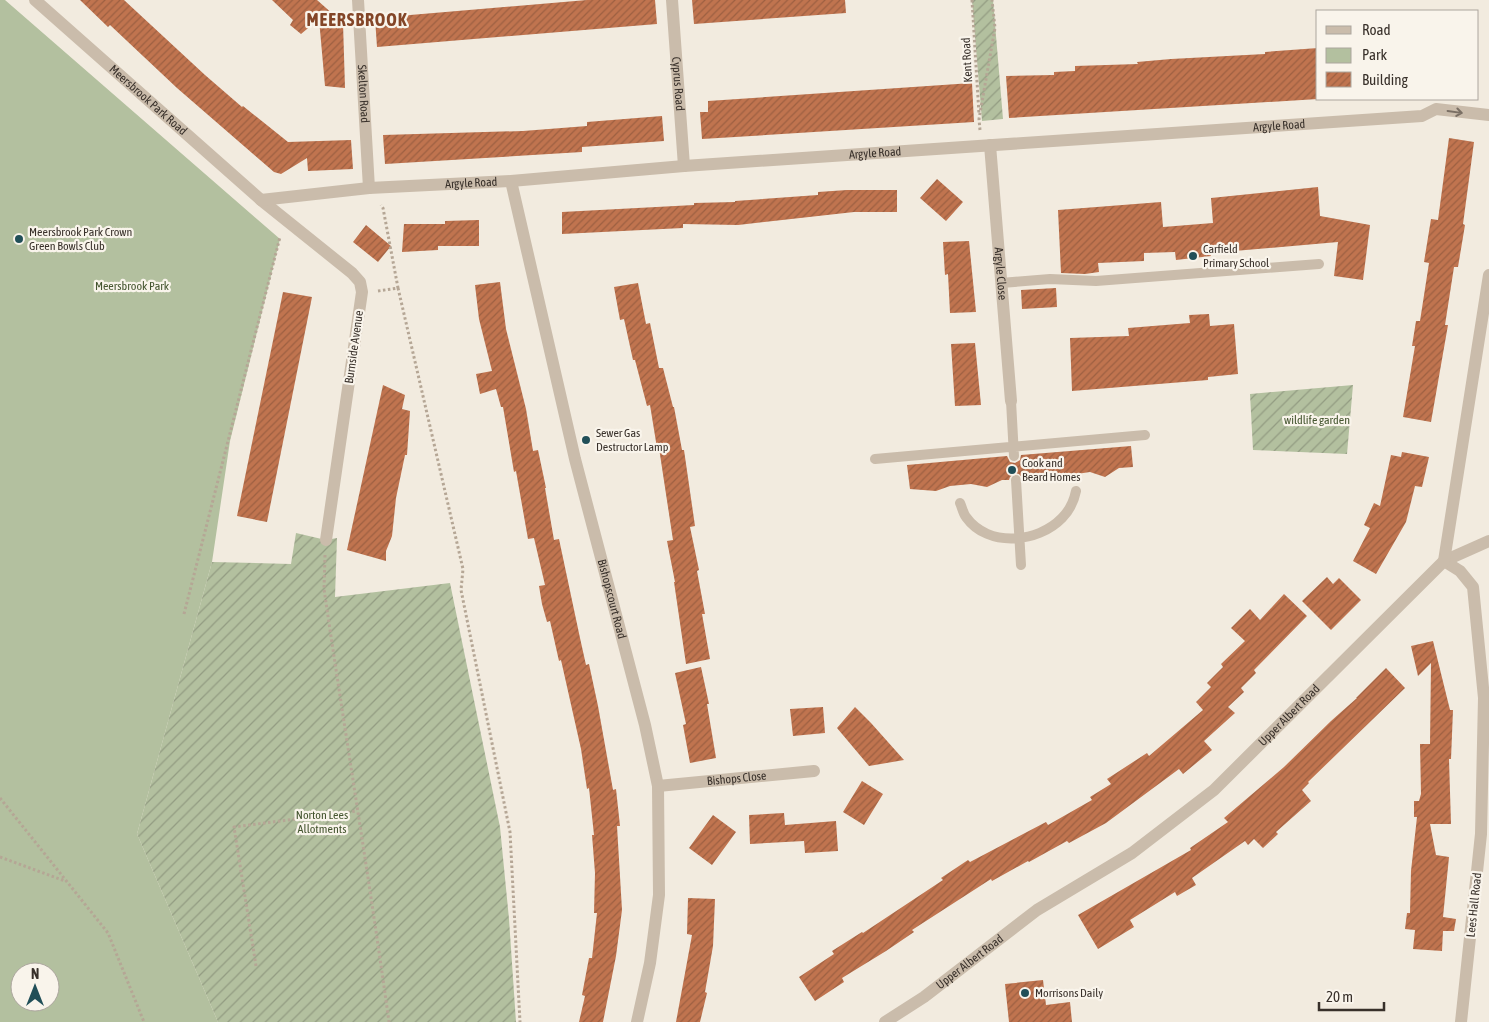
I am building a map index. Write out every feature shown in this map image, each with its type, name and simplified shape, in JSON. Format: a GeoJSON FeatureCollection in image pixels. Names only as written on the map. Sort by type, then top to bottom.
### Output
{"type":"FeatureCollection","features":[{"type":"Feature","properties":{"kind":"street","name":"Meersbrook Park Road"},"geometry":{"type":"LineString","coordinates":[[35,0],[261,200]]}},
{"type":"Feature","properties":{"kind":"street","name":"Skelton Road"},"geometry":{"type":"LineString","coordinates":[[358,0],[370,188]]}},
{"type":"Feature","properties":{"kind":"street","name":"Cyprus Road"},"geometry":{"type":"LineString","coordinates":[[672,0],[684,166]]}},
{"type":"Feature","properties":{"kind":"street","name":"Argyle Road"},"geometry":{"type":"LineString","coordinates":[[261,200],[370,188],[512,181],[684,166],[1422,116],[1436,109],[1489,116]]}},
{"type":"Feature","properties":{"kind":"street","name":"Argyle Close"},"geometry":{"type":"LineString","coordinates":[[986,146],[1002,283],[1011,402]]}},
{"type":"Feature","properties":{"kind":"street","name":"Bishopscourt Road"},"geometry":{"type":"LineString","coordinates":[[512,181],[575,460],[645,725],[658,786],[659,895],[650,963],[637,1022]]}},
{"type":"Feature","properties":{"kind":"street","name":"Burnside Avenue"},"geometry":{"type":"LineString","coordinates":[[261,200],[352,272],[360,282],[362,292],[326,540]]}},
{"type":"Feature","properties":{"kind":"street"},"geometry":{"type":"LineString","coordinates":[[1444,561],[1489,276]]}},
{"type":"Feature","properties":{"kind":"street"},"geometry":{"type":"LineString","coordinates":[[1444,561],[1489,541]]}},
{"type":"Feature","properties":{"kind":"street","name":"Upper Albert Road"},"geometry":{"type":"LineString","coordinates":[[885,1022],[924,997],[1038,910],[1132,854],[1214,790],[1444,561]]}},
{"type":"Feature","properties":{"kind":"street","name":"Lees Hall Road"},"geometry":{"type":"LineString","coordinates":[[1444,561],[1460,571],[1473,587],[1484,698],[1481,834],[1461,1022]]}},
{"type":"Feature","properties":{"kind":"street","name":"Bishops Close"},"geometry":{"type":"LineString","coordinates":[[658,786],[814,771]]}},
{"type":"Feature","properties":{"kind":"lane"},"geometry":{"type":"LineString","coordinates":[[1002,283],[1050,279],[1096,281],[1319,264]]}},
{"type":"Feature","properties":{"kind":"lane"},"geometry":{"type":"LineString","coordinates":[[1011,402],[1014,451]]}},
{"type":"Feature","properties":{"kind":"lane"},"geometry":{"type":"LineString","coordinates":[[875,459],[1014,451],[1145,435]]}},
{"type":"Feature","properties":{"kind":"lane"},"geometry":{"type":"LineString","coordinates":[[1016,480],[1021,565]]}},
{"type":"Feature","properties":{"kind":"lane"},"geometry":{"type":"LineString","coordinates":[[960,503],[966,517],[979,529],[998,538],[1019,539],[1046,529],[1062,518],[1073,503],[1076,491]]}},
{"type":"Feature","properties":{"kind":"path","name":"Kent Road"},"geometry":{"type":"LineString","coordinates":[[972,0],[979,120]]}},
{"type":"Feature","properties":{"kind":"path"},"geometry":{"type":"LineString","coordinates":[[986,146],[979,120],[995,28],[992,0]]}},
{"type":"Feature","properties":{"kind":"path"},"geometry":{"type":"LineString","coordinates":[[370,188],[383,208],[398,288],[463,569],[461,590],[510,832],[520,1022]]}},
{"type":"Feature","properties":{"kind":"path"},"geometry":{"type":"LineString","coordinates":[[184,614],[285,219]]}},
{"type":"Feature","properties":{"kind":"path"},"geometry":{"type":"LineString","coordinates":[[362,292],[398,288]]}},
{"type":"Feature","properties":{"kind":"path"},"geometry":{"type":"LineString","coordinates":[[326,540],[324,589],[389,1022]]}},
{"type":"Feature","properties":{"kind":"path"},"geometry":{"type":"LineString","coordinates":[[0,798],[108,933],[144,1022]]}},
{"type":"Feature","properties":{"kind":"path"},"geometry":{"type":"LineString","coordinates":[[256,966],[234,827],[357,811]]}},
{"type":"Feature","properties":{"kind":"path"},"geometry":{"type":"LineString","coordinates":[[0,857],[66,882]]}},
{"type":"Feature","properties":{"kind":"green space","name":"Meersbrook Park"},"geometry":{"type":"Polygon","coordinates":[[[0,0],[5,0],[280,239],[230,441],[212,562],[137,834],[218,1022],[0,1022],[0,0]]]}},
{"type":"Feature","properties":{"kind":"green space"},"geometry":{"type":"Polygon","coordinates":[[[972,0],[993,0],[1003,119],[982,121],[972,0]]]}},
{"type":"Feature","properties":{"kind":"green space","name":"wildlife garden"},"geometry":{"type":"Polygon","coordinates":[[[1353,385],[1347,454],[1253,450],[1250,394],[1353,385]]]}},
{"type":"Feature","properties":{"kind":"green space","name":"Norton Lees Allotments"},"geometry":{"type":"Polygon","coordinates":[[[296,533],[326,540],[337,538],[335,597],[450,583],[500,827],[516,1022],[218,1022],[137,834],[212,562],[291,564],[296,533]]]}},
{"type":"Feature","properties":{"kind":"building"},"geometry":{"type":"Polygon","coordinates":[[[80,0],[124,0],[205,75],[242,107],[288,142],[351,140],[353,169],[308,171],[307,158],[281,174],[274,172],[177,88],[110,25],[108,27],[80,0]]]}},
{"type":"Feature","properties":{"kind":"building"},"geometry":{"type":"Polygon","coordinates":[[[272,0],[317,0],[343,23],[345,88],[325,86],[319,19],[301,34],[290,25],[293,20],[272,0]]]}},
{"type":"Feature","properties":{"kind":"building"},"geometry":{"type":"Polygon","coordinates":[[[587,0],[655,0],[657,24],[377,47],[375,18],[587,0]]]}},
{"type":"Feature","properties":{"kind":"building"},"geometry":{"type":"Polygon","coordinates":[[[692,0],[845,0],[846,13],[694,24],[692,0]]]}},
{"type":"Feature","properties":{"kind":"building"},"geometry":{"type":"Polygon","coordinates":[[[1316,48],[1316,99],[1009,118],[1006,76],[1054,75],[1054,72],[1075,71],[1075,66],[1138,64],[1137,62],[1265,54],[1265,52],[1316,48]]]}},
{"type":"Feature","properties":{"kind":"building"},"geometry":{"type":"Polygon","coordinates":[[[972,83],[974,122],[702,139],[700,112],[708,112],[708,101],[972,83]]]}},
{"type":"Feature","properties":{"kind":"building"},"geometry":{"type":"Polygon","coordinates":[[[662,116],[664,141],[582,147],[582,152],[385,164],[383,135],[523,131],[587,126],[587,122],[662,116]]]}},
{"type":"Feature","properties":{"kind":"building"},"geometry":{"type":"Polygon","coordinates":[[[1449,138],[1474,142],[1463,224],[1465,225],[1458,267],[1454,267],[1445,325],[1448,325],[1431,422],[1403,417],[1415,346],[1412,346],[1416,321],[1420,321],[1429,263],[1424,262],[1431,219],[1438,220],[1449,138]]]}},
{"type":"Feature","properties":{"kind":"building"},"geometry":{"type":"Polygon","coordinates":[[[937,179],[963,202],[946,221],[920,198],[937,179]]]}},
{"type":"Feature","properties":{"kind":"building"},"geometry":{"type":"Polygon","coordinates":[[[1318,187],[1320,216],[1370,225],[1363,280],[1334,276],[1338,242],[1211,253],[1211,256],[1176,260],[1175,252],[1144,253],[1144,261],[1098,263],[1099,272],[1085,274],[1061,273],[1058,210],[1161,202],[1163,227],[1213,223],[1211,198],[1318,187]]]}},
{"type":"Feature","properties":{"kind":"building"},"geometry":{"type":"Polygon","coordinates":[[[897,190],[897,212],[854,212],[738,225],[683,224],[683,228],[562,234],[562,212],[735,202],[818,195],[818,192],[897,190]]]}},
{"type":"Feature","properties":{"kind":"building"},"geometry":{"type":"Polygon","coordinates":[[[479,220],[479,246],[438,246],[438,250],[402,252],[404,224],[445,224],[445,221],[479,220]]]}},
{"type":"Feature","properties":{"kind":"building"},"geometry":{"type":"Polygon","coordinates":[[[366,225],[391,246],[378,262],[353,242],[366,225]]]}},
{"type":"Feature","properties":{"kind":"building"},"geometry":{"type":"Polygon","coordinates":[[[969,241],[976,312],[950,313],[948,274],[945,275],[943,242],[969,241]]]}},
{"type":"Feature","properties":{"kind":"building"},"geometry":{"type":"Polygon","coordinates":[[[500,282],[506,329],[526,409],[533,451],[538,450],[554,540],[559,539],[586,665],[589,664],[613,790],[616,789],[620,826],[617,826],[622,910],[616,956],[603,1022],[579,1022],[585,996],[582,995],[589,958],[592,958],[597,913],[594,913],[595,873],[592,835],[594,835],[589,788],[587,789],[581,749],[561,660],[559,661],[550,621],[547,622],[542,604],[539,586],[545,585],[534,538],[528,539],[503,407],[501,407],[496,389],[480,394],[476,374],[492,371],[479,319],[475,285],[500,282]]]}},
{"type":"Feature","properties":{"kind":"building"},"geometry":{"type":"Polygon","coordinates":[[[638,283],[646,324],[650,323],[659,368],[663,368],[674,407],[682,450],[684,450],[695,526],[690,527],[699,570],[697,571],[705,614],[702,614],[710,659],[686,664],[675,582],[667,541],[673,540],[659,448],[657,448],[650,405],[647,406],[635,360],[633,360],[624,319],[620,320],[614,287],[638,283]]]}},
{"type":"Feature","properties":{"kind":"building"},"geometry":{"type":"Polygon","coordinates":[[[1056,288],[1057,307],[1022,309],[1021,290],[1056,288]]]}},
{"type":"Feature","properties":{"kind":"building"},"geometry":{"type":"Polygon","coordinates":[[[283,292],[312,297],[267,522],[237,516],[283,292]]]}},
{"type":"Feature","properties":{"kind":"building"},"geometry":{"type":"Polygon","coordinates":[[[1209,314],[1210,326],[1234,324],[1238,374],[1208,377],[1208,380],[1072,391],[1070,338],[1129,336],[1128,328],[1190,323],[1189,315],[1209,314]]]}},
{"type":"Feature","properties":{"kind":"building"},"geometry":{"type":"Polygon","coordinates":[[[975,343],[981,405],[955,406],[951,344],[975,343]]]}},
{"type":"Feature","properties":{"kind":"building"},"geometry":{"type":"Polygon","coordinates":[[[383,385],[405,395],[402,409],[410,411],[407,455],[405,455],[396,498],[392,536],[386,551],[386,561],[347,550],[383,385]]]}},
{"type":"Feature","properties":{"kind":"building","name":"Cook and Beard Homes"},"geometry":{"type":"Polygon","coordinates":[[[1131,446],[1133,467],[1119,468],[1105,477],[1090,472],[1070,475],[1056,483],[1041,479],[1023,479],[1019,474],[1015,473],[1009,480],[1002,480],[987,487],[971,484],[950,486],[936,491],[910,489],[907,465],[1007,456],[1010,462],[1015,463],[1020,460],[1021,455],[1131,446]]]}},
{"type":"Feature","properties":{"kind":"building"},"geometry":{"type":"Polygon","coordinates":[[[1402,452],[1429,457],[1422,487],[1415,486],[1406,522],[1376,574],[1353,561],[1370,528],[1364,525],[1374,503],[1380,506],[1391,455],[1401,457],[1402,452]]]}},
{"type":"Feature","properties":{"kind":"building"},"geometry":{"type":"Polygon","coordinates":[[[1327,577],[1333,584],[1339,578],[1361,600],[1331,630],[1302,601],[1327,577]]]}},
{"type":"Feature","properties":{"kind":"building"},"geometry":{"type":"Polygon","coordinates":[[[1284,594],[1307,616],[1254,670],[1256,673],[1241,688],[1244,692],[1228,707],[1235,713],[1204,741],[1212,750],[1183,774],[1179,769],[1106,823],[1069,843],[1067,841],[992,881],[991,879],[912,930],[914,932],[886,951],[842,978],[844,982],[815,1001],[799,977],[834,954],[832,951],[863,933],[943,880],[941,878],[968,860],[970,862],[1046,822],[1048,825],[1092,800],[1090,797],[1111,784],[1107,779],[1147,753],[1149,756],[1203,710],[1196,702],[1211,687],[1207,683],[1223,667],[1221,664],[1245,641],[1231,628],[1250,609],[1260,620],[1284,594]]]}},
{"type":"Feature","properties":{"kind":"building"},"geometry":{"type":"Polygon","coordinates":[[[1433,641],[1450,710],[1453,710],[1451,759],[1449,759],[1451,824],[1430,824],[1436,855],[1449,857],[1443,917],[1456,919],[1454,931],[1443,931],[1442,951],[1413,949],[1415,930],[1405,929],[1407,913],[1410,913],[1411,871],[1417,817],[1414,817],[1414,801],[1419,801],[1421,794],[1420,744],[1430,744],[1431,663],[1418,676],[1411,646],[1433,641]]]}},
{"type":"Feature","properties":{"kind":"building"},"geometry":{"type":"Polygon","coordinates":[[[701,667],[709,704],[707,704],[716,758],[690,763],[683,725],[686,724],[675,673],[701,667]]]}},
{"type":"Feature","properties":{"kind":"building"},"geometry":{"type":"Polygon","coordinates":[[[1386,668],[1405,688],[1308,782],[1302,790],[1311,801],[1276,832],[1278,834],[1263,848],[1254,839],[1248,845],[1245,841],[1192,878],[1196,885],[1177,896],[1175,892],[1130,920],[1134,927],[1098,949],[1078,915],[1191,850],[1190,848],[1228,822],[1224,818],[1284,767],[1386,668]]]}},
{"type":"Feature","properties":{"kind":"building"},"geometry":{"type":"Polygon","coordinates":[[[823,707],[825,733],[793,736],[790,709],[823,707]]]}},
{"type":"Feature","properties":{"kind":"building"},"geometry":{"type":"Polygon","coordinates":[[[855,707],[904,760],[869,766],[837,728],[855,707]]]}},
{"type":"Feature","properties":{"kind":"building"},"geometry":{"type":"Polygon","coordinates":[[[862,781],[883,794],[864,825],[843,812],[862,781]]]}},
{"type":"Feature","properties":{"kind":"building"},"geometry":{"type":"Polygon","coordinates":[[[784,813],[785,825],[836,821],[838,851],[805,853],[804,841],[750,844],[749,815],[784,813]]]}},
{"type":"Feature","properties":{"kind":"building"},"geometry":{"type":"Polygon","coordinates":[[[713,815],[736,832],[712,865],[689,848],[713,815]]]}},
{"type":"Feature","properties":{"kind":"building"},"geometry":{"type":"Polygon","coordinates":[[[688,898],[715,899],[713,946],[705,992],[707,993],[700,1022],[676,1022],[692,935],[687,934],[688,898]]]}},
{"type":"Feature","properties":{"kind":"building","name":"Morrisons Daily"},"geometry":{"type":"Polygon","coordinates":[[[1043,980],[1046,1005],[1070,1002],[1072,1022],[1009,1022],[1005,984],[1043,980]]]}},
{"type":"Feature","properties":{"kind":"place","name":"Meersbrook Park Crown Green Bowls Club"},"geometry":{"type":"Point","coordinates":[19,239]}},
{"type":"Feature","properties":{"kind":"place","name":"Carfield Primary School"},"geometry":{"type":"Point","coordinates":[1193,256]}},
{"type":"Feature","properties":{"kind":"place","name":"Sewer Gas Destructor Lamp"},"geometry":{"type":"Point","coordinates":[586,440]}},
{"type":"Feature","properties":{"kind":"place","name":"Cook and Beard Homes"},"geometry":{"type":"Point","coordinates":[1012,470]}},
{"type":"Feature","properties":{"kind":"place","name":"Morrisons Daily"},"geometry":{"type":"Point","coordinates":[1025,993]}},
{"type":"Feature","properties":{"kind":"district","name":"MEERSBROOK"},"geometry":{"type":"Point","coordinates":[357,19]}}]}
